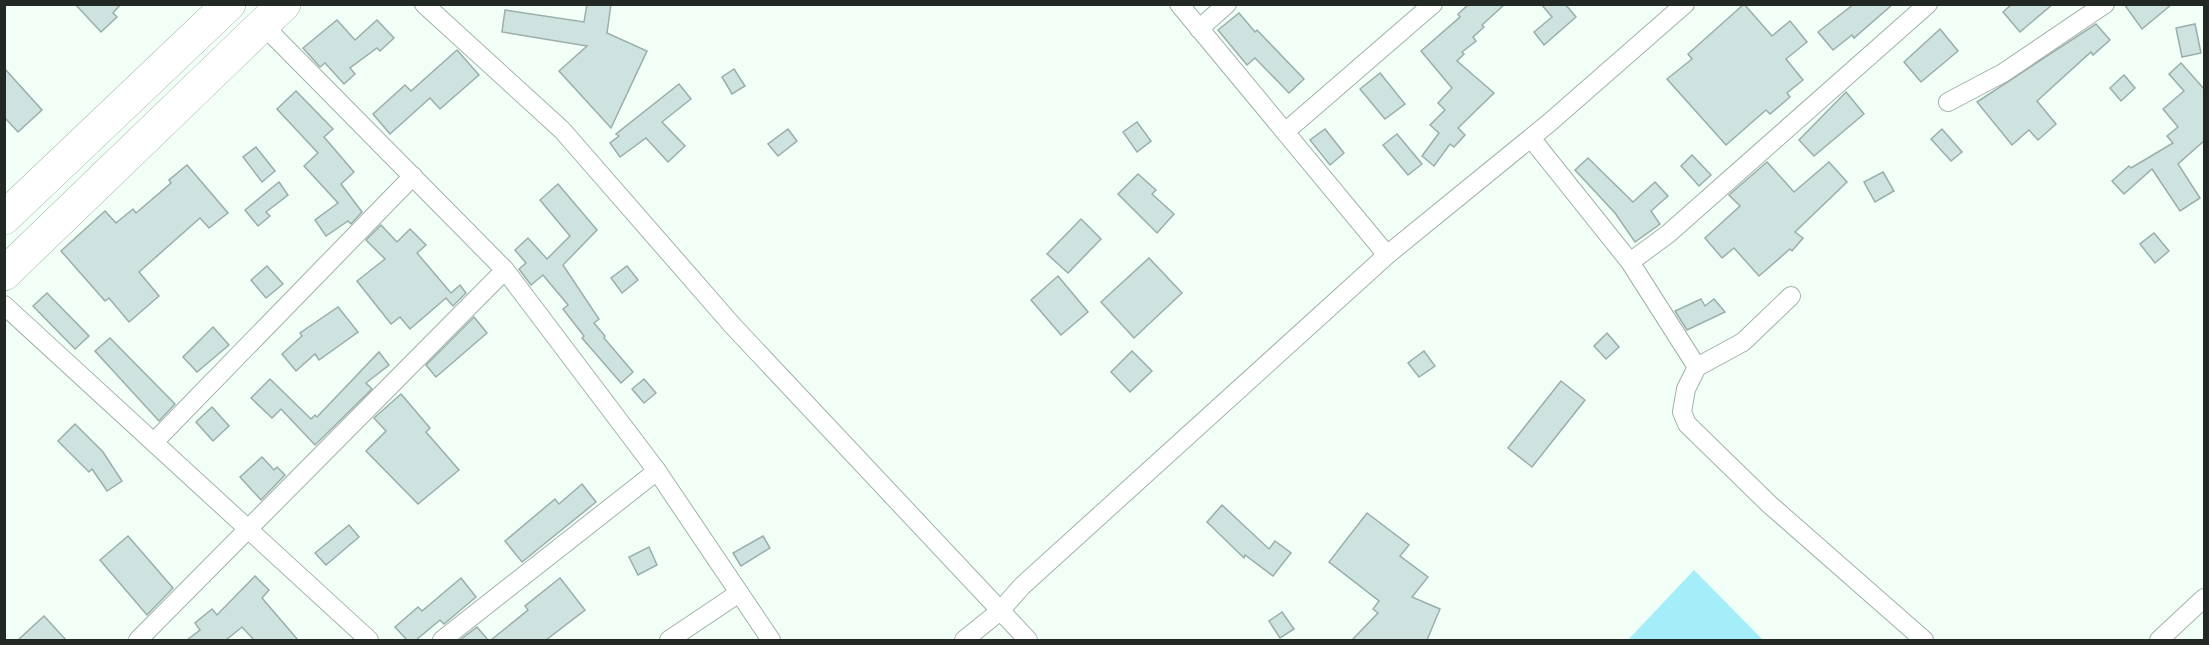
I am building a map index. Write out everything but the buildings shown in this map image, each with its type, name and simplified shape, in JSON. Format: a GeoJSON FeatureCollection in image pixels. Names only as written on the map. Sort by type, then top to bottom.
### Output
{"type":"FeatureCollection","features":[{"type":"Feature","properties":{"kind":"highway"},"geometry":{"type":"LineString","coordinates":[[4,218],[229,4]]}},
{"type":"Feature","properties":{"kind":"highway"},"geometry":{"type":"LineString","coordinates":[[4,274],[273,14]]}},
{"type":"Feature","properties":{"kind":"street"},"geometry":{"type":"LineString","coordinates":[[424,4],[562,130],[733,326],[1028,640]]}},
{"type":"Feature","properties":{"kind":"street"},"geometry":{"type":"LineString","coordinates":[[1179,4],[1387,255]]}},
{"type":"Feature","properties":{"kind":"street"},"geometry":{"type":"LineString","coordinates":[[1199,29],[1227,4]]}},
{"type":"Feature","properties":{"kind":"street"},"geometry":{"type":"LineString","coordinates":[[1285,132],[1433,4]]}},
{"type":"Feature","properties":{"kind":"street"},"geometry":{"type":"LineString","coordinates":[[964,640],[1000,611],[1022,586],[1387,255],[1531,138],[1684,4]]}},
{"type":"Feature","properties":{"kind":"street"},"geometry":{"type":"LineString","coordinates":[[1630,262],[1668,234],[1928,4]]}},
{"type":"Feature","properties":{"kind":"street"},"geometry":{"type":"LineString","coordinates":[[1948,102],[2003,73],[2105,4]]}},
{"type":"Feature","properties":{"kind":"street"},"geometry":{"type":"LineString","coordinates":[[273,14],[413,176],[505,270],[657,471],[771,640]]}},
{"type":"Feature","properties":{"kind":"street"},"geometry":{"type":"LineString","coordinates":[[1531,138],[1630,262],[1697,367]]}},
{"type":"Feature","properties":{"kind":"street"},"geometry":{"type":"LineString","coordinates":[[154,442],[413,176]]}},
{"type":"Feature","properties":{"kind":"street"},"geometry":{"type":"LineString","coordinates":[[138,640],[505,270]]}},
{"type":"Feature","properties":{"kind":"street"},"geometry":{"type":"LineString","coordinates":[[1791,296],[1743,342],[1697,367],[1686,389],[1682,412],[1688,424],[1769,504],[1924,640]]}},
{"type":"Feature","properties":{"kind":"street"},"geometry":{"type":"LineString","coordinates":[[4,305],[369,640]]}},
{"type":"Feature","properties":{"kind":"street"},"geometry":{"type":"LineString","coordinates":[[442,640],[657,471]]}},
{"type":"Feature","properties":{"kind":"street"},"geometry":{"type":"LineString","coordinates":[[669,640],[739,593]]}},
{"type":"Feature","properties":{"kind":"street"},"geometry":{"type":"LineString","coordinates":[[2159,640],[2205,598]]}},
{"type":"Feature","properties":{"kind":"water"},"geometry":{"type":"Polygon","coordinates":[[[1694,570],[1763,640],[1628,640],[1694,570]]]}}]}
